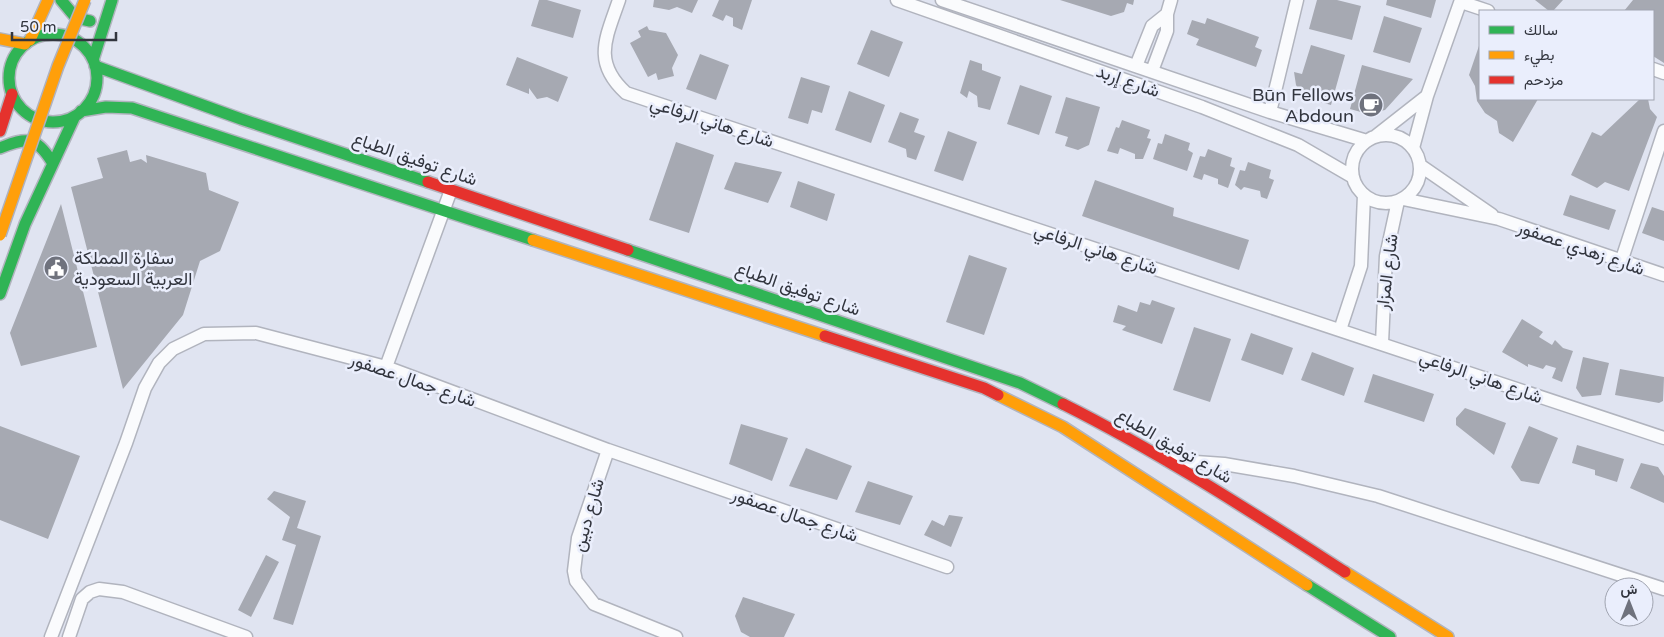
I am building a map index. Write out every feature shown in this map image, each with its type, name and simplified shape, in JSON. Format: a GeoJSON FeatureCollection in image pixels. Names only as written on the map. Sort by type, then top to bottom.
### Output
{"type":"FeatureCollection","features":[{"type":"Feature","properties":{"kind":"main road"},"geometry":{"type":"LineString","coordinates":[[28,42],[48,0]]}},
{"type":"Feature","properties":{"kind":"main road"},"geometry":{"type":"LineString","coordinates":[[61,0],[70,14],[77,19],[94,20],[110,4]]}},
{"type":"Feature","properties":{"kind":"main road"},"geometry":{"type":"LineString","coordinates":[[54,43],[71,0]]}},
{"type":"Feature","properties":{"kind":"main road"},"geometry":{"type":"LineString","coordinates":[[0,235],[58,66],[85,0]]}},
{"type":"Feature","properties":{"kind":"main road"},"geometry":{"type":"LineString","coordinates":[[94,63],[110,4]]}},
{"type":"Feature","properties":{"kind":"main road"},"geometry":{"type":"LineString","coordinates":[[0,131],[11,64],[16,53],[28,42],[48,34],[66,36],[86,49],[94,63],[97,79],[95,91],[78,113],[52,162],[25,224],[0,294]]}},
{"type":"Feature","properties":{"kind":"main road"},"geometry":{"type":"LineString","coordinates":[[0,39],[28,42]]}},
{"type":"Feature","properties":{"kind":"main road","name":"شارع توفيق الطباع"},"geometry":{"type":"LineString","coordinates":[[94,63],[241,119],[1020,383],[1059,401],[1162,459],[1245,518],[1448,637]]}},
{"type":"Feature","properties":{"kind":"main road"},"geometry":{"type":"LineString","coordinates":[[7,89],[18,105],[38,119],[50,122],[63,120],[78,113]]}},
{"type":"Feature","properties":{"kind":"main road"},"geometry":{"type":"LineString","coordinates":[[11,155],[30,104]]}},
{"type":"Feature","properties":{"kind":"main road","name":"شارع توفيق الطباع"},"geometry":{"type":"LineString","coordinates":[[78,113],[106,107],[132,108],[443,212],[984,388],[1063,427],[1230,538],[1390,637]]}},
{"type":"Feature","properties":{"kind":"main road"},"geometry":{"type":"LineString","coordinates":[[0,148],[21,139],[34,140],[45,148],[52,162]]}},
{"type":"Feature","properties":{"kind":"main road"},"geometry":{"type":"LineString","coordinates":[[1230,538],[1245,518]]}},
{"type":"Feature","properties":{"kind":"street","name":"شارع هاني الرفاعي"},"geometry":{"type":"LineString","coordinates":[[619,0],[604,54],[611,78],[626,93],[1382,343],[1605,420],[1664,438]]}},
{"type":"Feature","properties":{"kind":"street","name":"شارع إربد"},"geometry":{"type":"LineString","coordinates":[[897,0],[1202,107],[1298,145],[1353,177]]}},
{"type":"Feature","properties":{"kind":"street","name":"شارع إربد"},"geometry":{"type":"LineString","coordinates":[[942,0],[1270,112],[1370,139]]}},
{"type":"Feature","properties":{"kind":"street"},"geometry":{"type":"LineString","coordinates":[[1152,71],[1168,31],[1166,14],[1170,0]]}},
{"type":"Feature","properties":{"kind":"street"},"geometry":{"type":"LineString","coordinates":[[1270,112],[1297,0]]}},
{"type":"Feature","properties":{"kind":"street"},"geometry":{"type":"LineString","coordinates":[[1413,148],[1427,96],[1461,1],[1485,10]]}},
{"type":"Feature","properties":{"kind":"street"},"geometry":{"type":"LineString","coordinates":[[1136,66],[1152,26],[1166,14]]}},
{"type":"Feature","properties":{"kind":"street"},"geometry":{"type":"LineString","coordinates":[[1370,139],[1395,136],[1413,148],[1421,166],[1417,185],[1401,200],[1380,203],[1364,195],[1353,177],[1354,157],[1370,139],[1427,96]]}},
{"type":"Feature","properties":{"kind":"street"},"geometry":{"type":"LineString","coordinates":[[1621,262],[1664,131]]}},
{"type":"Feature","properties":{"kind":"street","name":"شارع زهدي عصفور"},"geometry":{"type":"LineString","coordinates":[[1421,166],[1498,219]]}},
{"type":"Feature","properties":{"kind":"street"},"geometry":{"type":"LineString","coordinates":[[386,367],[451,190]]}},
{"type":"Feature","properties":{"kind":"street","name":"شارع المزار"},"geometry":{"type":"LineString","coordinates":[[1340,330],[1361,266],[1364,195]]}},
{"type":"Feature","properties":{"kind":"street","name":"شارع المزار"},"geometry":{"type":"LineString","coordinates":[[1382,343],[1386,256],[1401,200]]}},
{"type":"Feature","properties":{"kind":"street","name":"شارع زهدي عصفور"},"geometry":{"type":"LineString","coordinates":[[1401,200],[1498,219],[1664,275]]}},
{"type":"Feature","properties":{"kind":"street","name":"شارع جمال عصفور"},"geometry":{"type":"LineString","coordinates":[[51,637],[123,452],[145,388],[159,363],[173,349],[204,334],[256,333],[386,367],[608,450],[947,567]]}},
{"type":"Feature","properties":{"kind":"street","name":"شارع دبين"},"geometry":{"type":"LineString","coordinates":[[608,450],[578,538],[575,556],[576,581],[594,604],[676,637]]}},
{"type":"Feature","properties":{"kind":"street"},"geometry":{"type":"LineString","coordinates":[[1162,459],[1224,464],[1294,476],[1378,496],[1664,589]]}},
{"type":"Feature","properties":{"kind":"street"},"geometry":{"type":"LineString","coordinates":[[69,637],[82,599],[90,592],[99,589],[123,592],[246,637]]}},
{"type":"Feature","properties":{"kind":"building"},"geometry":{"type":"Polygon","coordinates":[[[539,0],[547,0],[581,10],[573,38],[531,26],[539,0]]]}},
{"type":"Feature","properties":{"kind":"building"},"geometry":{"type":"Polygon","coordinates":[[[654,0],[698,0],[692,13],[677,7],[669,10],[653,7],[654,0]]]}},
{"type":"Feature","properties":{"kind":"building"},"geometry":{"type":"Polygon","coordinates":[[[719,0],[752,0],[742,30],[733,26],[733,18],[726,15],[723,21],[712,16],[719,0]]]}},
{"type":"Feature","properties":{"kind":"building"},"geometry":{"type":"Polygon","coordinates":[[[1060,0],[1134,0],[1133,5],[1127,3],[1124,12],[1111,16],[1060,0]]]}},
{"type":"Feature","properties":{"kind":"building"},"geometry":{"type":"Polygon","coordinates":[[[1317,0],[1337,0],[1361,6],[1352,40],[1309,29],[1317,0]]]}},
{"type":"Feature","properties":{"kind":"building"},"geometry":{"type":"Polygon","coordinates":[[[1387,0],[1436,0],[1431,18],[1386,5],[1387,0]]]}},
{"type":"Feature","properties":{"kind":"building"},"geometry":{"type":"Polygon","coordinates":[[[1535,0],[1563,0],[1554,10],[1548,10],[1535,0]]]}},
{"type":"Feature","properties":{"kind":"building"},"geometry":{"type":"Polygon","coordinates":[[[1633,0],[1664,0],[1664,63],[1654,57],[1654,10],[1625,10],[1633,0]]]}},
{"type":"Feature","properties":{"kind":"building"},"geometry":{"type":"Polygon","coordinates":[[[1384,16],[1422,28],[1410,63],[1373,52],[1384,16]]]}},
{"type":"Feature","properties":{"kind":"building"},"geometry":{"type":"Polygon","coordinates":[[[1207,18],[1259,37],[1255,47],[1262,50],[1256,67],[1196,45],[1199,39],[1187,34],[1192,20],[1205,24],[1207,18]]]}},
{"type":"Feature","properties":{"kind":"building"},"geometry":{"type":"Polygon","coordinates":[[[647,26],[649,30],[666,33],[678,55],[672,68],[674,76],[658,80],[656,73],[648,77],[630,43],[641,37],[638,31],[647,26]]]}},
{"type":"Feature","properties":{"kind":"building"},"geometry":{"type":"Polygon","coordinates":[[[871,30],[903,42],[889,77],[857,64],[871,30]]]}},
{"type":"Feature","properties":{"kind":"building"},"geometry":{"type":"Polygon","coordinates":[[[1311,45],[1345,55],[1331,105],[1303,97],[1296,85],[1294,72],[1302,74],[1311,45]]]}},
{"type":"Feature","properties":{"kind":"building"},"geometry":{"type":"Polygon","coordinates":[[[1479,46],[1479,100],[1537,100],[1513,142],[1499,133],[1497,121],[1485,113],[1477,101],[1475,86],[1469,75],[1479,46]]]}},
{"type":"Feature","properties":{"kind":"building"},"geometry":{"type":"Polygon","coordinates":[[[700,54],[729,65],[716,100],[686,89],[700,54]]]}},
{"type":"Feature","properties":{"kind":"building"},"geometry":{"type":"Polygon","coordinates":[[[517,57],[568,77],[558,102],[547,97],[537,99],[529,88],[529,94],[506,85],[517,57]]]}},
{"type":"Feature","properties":{"kind":"building"},"geometry":{"type":"Polygon","coordinates":[[[970,60],[982,64],[982,70],[1001,77],[990,110],[978,107],[977,96],[969,91],[967,98],[960,93],[970,60]]]}},
{"type":"Feature","properties":{"kind":"building"},"geometry":{"type":"Polygon","coordinates":[[[1362,65],[1413,79],[1385,110],[1368,114],[1350,109],[1362,65]]]}},
{"type":"Feature","properties":{"kind":"building"},"geometry":{"type":"Polygon","coordinates":[[[801,77],[830,86],[822,113],[812,110],[808,124],[788,118],[801,77]]]}},
{"type":"Feature","properties":{"kind":"building"},"geometry":{"type":"Polygon","coordinates":[[[1020,85],[1052,96],[1039,135],[1007,124],[1020,85]]]}},
{"type":"Feature","properties":{"kind":"building"},"geometry":{"type":"Polygon","coordinates":[[[849,91],[885,105],[871,143],[835,130],[849,91]]]}},
{"type":"Feature","properties":{"kind":"building"},"geometry":{"type":"Polygon","coordinates":[[[1066,97],[1100,107],[1089,145],[1078,150],[1065,146],[1068,137],[1055,133],[1066,97]]]}},
{"type":"Feature","properties":{"kind":"building"},"geometry":{"type":"Polygon","coordinates":[[[1639,100],[1648,100],[1650,109],[1657,117],[1629,191],[1605,182],[1597,188],[1571,175],[1592,132],[1601,136],[1639,100]]]}},
{"type":"Feature","properties":{"kind":"building"},"geometry":{"type":"Polygon","coordinates":[[[900,112],[919,119],[914,132],[925,136],[916,160],[907,157],[906,149],[888,142],[900,112]]]}},
{"type":"Feature","properties":{"kind":"building"},"geometry":{"type":"Polygon","coordinates":[[[1122,120],[1150,130],[1147,138],[1151,139],[1143,159],[1135,159],[1135,154],[1120,148],[1118,154],[1107,151],[1116,127],[1119,128],[1122,120]]]}},
{"type":"Feature","properties":{"kind":"building"},"geometry":{"type":"Polygon","coordinates":[[[948,131],[977,142],[963,181],[934,171],[948,131]]]}},
{"type":"Feature","properties":{"kind":"building"},"geometry":{"type":"Polygon","coordinates":[[[1165,134],[1190,143],[1188,150],[1193,153],[1187,171],[1153,159],[1158,143],[1162,144],[1165,134]]]}},
{"type":"Feature","properties":{"kind":"building"},"geometry":{"type":"Polygon","coordinates":[[[676,142],[714,155],[689,233],[649,220],[676,142]]]}},
{"type":"Feature","properties":{"kind":"building"},"geometry":{"type":"Polygon","coordinates":[[[1208,149],[1232,158],[1230,166],[1235,168],[1228,188],[1218,184],[1218,179],[1204,174],[1202,180],[1193,177],[1200,156],[1205,157],[1208,149]]]}},
{"type":"Feature","properties":{"kind":"building"},"geometry":{"type":"Polygon","coordinates":[[[127,150],[130,162],[141,159],[147,163],[146,155],[206,173],[209,190],[239,202],[220,251],[200,261],[183,315],[123,389],[71,187],[103,178],[97,158],[127,150]]]}},
{"type":"Feature","properties":{"kind":"building"},"geometry":{"type":"Polygon","coordinates":[[[735,162],[782,172],[768,203],[724,189],[735,162]]]}},
{"type":"Feature","properties":{"kind":"building"},"geometry":{"type":"Polygon","coordinates":[[[1248,162],[1271,170],[1269,178],[1274,180],[1267,199],[1261,197],[1260,191],[1244,187],[1241,190],[1235,185],[1240,170],[1245,171],[1248,162]]]}},
{"type":"Feature","properties":{"kind":"building"},"geometry":{"type":"Polygon","coordinates":[[[1095,180],[1174,208],[1173,216],[1249,240],[1239,270],[1082,216],[1095,180]]]}},
{"type":"Feature","properties":{"kind":"building"},"geometry":{"type":"Polygon","coordinates":[[[798,181],[835,194],[827,221],[790,207],[798,181]]]}},
{"type":"Feature","properties":{"kind":"building"},"geometry":{"type":"Polygon","coordinates":[[[1570,195],[1616,210],[1609,230],[1563,215],[1570,195]]]}},
{"type":"Feature","properties":{"kind":"building","name":"سفارة المملكة العربية السعودية"},"geometry":{"type":"Polygon","coordinates":[[[61,204],[97,347],[21,366],[10,333],[61,204]]]}},
{"type":"Feature","properties":{"kind":"building"},"geometry":{"type":"Polygon","coordinates":[[[1652,207],[1664,211],[1664,241],[1642,233],[1652,207]]]}},
{"type":"Feature","properties":{"kind":"building"},"geometry":{"type":"Polygon","coordinates":[[[969,255],[1007,268],[984,335],[946,322],[969,255]]]}},
{"type":"Feature","properties":{"kind":"building"},"geometry":{"type":"Polygon","coordinates":[[[1152,300],[1175,308],[1162,344],[1122,330],[1126,326],[1113,322],[1118,305],[1137,312],[1140,302],[1150,305],[1152,300]]]}},
{"type":"Feature","properties":{"kind":"building"},"geometry":{"type":"Polygon","coordinates":[[[1522,319],[1543,332],[1539,337],[1552,345],[1555,340],[1563,348],[1573,351],[1562,382],[1552,378],[1556,368],[1546,365],[1543,369],[1528,364],[1528,367],[1502,352],[1522,319]]]}},
{"type":"Feature","properties":{"kind":"building"},"geometry":{"type":"Polygon","coordinates":[[[1194,327],[1231,339],[1210,402],[1173,390],[1194,327]]]}},
{"type":"Feature","properties":{"kind":"building"},"geometry":{"type":"Polygon","coordinates":[[[1251,333],[1293,348],[1283,375],[1241,360],[1251,333]]]}},
{"type":"Feature","properties":{"kind":"building"},"geometry":{"type":"Polygon","coordinates":[[[1312,352],[1354,368],[1344,396],[1301,380],[1312,352]]]}},
{"type":"Feature","properties":{"kind":"building"},"geometry":{"type":"Polygon","coordinates":[[[1583,357],[1609,363],[1601,395],[1582,397],[1576,388],[1583,357]]]}},
{"type":"Feature","properties":{"kind":"building"},"geometry":{"type":"Polygon","coordinates":[[[1620,369],[1664,377],[1663,401],[1659,403],[1615,395],[1620,369]]]}},
{"type":"Feature","properties":{"kind":"building"},"geometry":{"type":"Polygon","coordinates":[[[1373,374],[1434,394],[1424,422],[1364,402],[1373,374]]]}},
{"type":"Feature","properties":{"kind":"building"},"geometry":{"type":"Polygon","coordinates":[[[1465,408],[1506,423],[1494,455],[1456,425],[1456,418],[1465,408]]]}},
{"type":"Feature","properties":{"kind":"building"},"geometry":{"type":"Polygon","coordinates":[[[741,424],[788,438],[772,481],[729,464],[741,424]]]}},
{"type":"Feature","properties":{"kind":"building"},"geometry":{"type":"Polygon","coordinates":[[[0,426],[80,456],[48,539],[0,520],[0,426]]]}},
{"type":"Feature","properties":{"kind":"building"},"geometry":{"type":"Polygon","coordinates":[[[1529,426],[1558,438],[1539,484],[1521,481],[1511,467],[1529,426]]]}},
{"type":"Feature","properties":{"kind":"building"},"geometry":{"type":"Polygon","coordinates":[[[1577,445],[1624,459],[1617,482],[1595,475],[1595,470],[1572,463],[1577,445]]]}},
{"type":"Feature","properties":{"kind":"building"},"geometry":{"type":"Polygon","coordinates":[[[806,448],[852,466],[837,500],[789,486],[806,448]]]}},
{"type":"Feature","properties":{"kind":"building"},"geometry":{"type":"Polygon","coordinates":[[[1641,463],[1658,467],[1664,476],[1664,503],[1630,488],[1641,463]]]}},
{"type":"Feature","properties":{"kind":"building"},"geometry":{"type":"Polygon","coordinates":[[[868,481],[913,496],[900,525],[855,512],[868,481]]]}},
{"type":"Feature","properties":{"kind":"building"},"geometry":{"type":"Polygon","coordinates":[[[274,491],[306,501],[297,528],[321,536],[293,625],[273,619],[296,545],[282,540],[290,517],[267,499],[274,491]]]}},
{"type":"Feature","properties":{"kind":"building"},"geometry":{"type":"Polygon","coordinates":[[[949,515],[963,517],[951,547],[924,535],[932,520],[944,526],[949,515]]]}},
{"type":"Feature","properties":{"kind":"building"},"geometry":{"type":"Polygon","coordinates":[[[266,555],[279,562],[251,617],[238,610],[266,555]]]}},
{"type":"Feature","properties":{"kind":"building"},"geometry":{"type":"Polygon","coordinates":[[[743,597],[795,614],[784,637],[750,637],[741,632],[735,616],[743,597]]]}},
{"type":"Feature","properties":{"kind":"traffic: fast"},"geometry":{"type":"LineString","coordinates":[[61,0],[76,18],[90,21]]}},
{"type":"Feature","properties":{"kind":"traffic: fast"},"geometry":{"type":"LineString","coordinates":[[93,60],[112,0]]}},
{"type":"Feature","properties":{"kind":"traffic: fast"},"geometry":{"type":"LineString","coordinates":[[53,34],[70,38],[84,47],[93,61],[97,78],[93,95],[84,109],[70,118],[53,122],[36,118],[22,109],[13,95],[9,78],[13,61],[22,47],[36,38],[53,34]]}},
{"type":"Feature","properties":{"kind":"traffic: fast"},"geometry":{"type":"LineString","coordinates":[[95,66],[241,119],[428,182]]}},
{"type":"Feature","properties":{"kind":"traffic: fast"},"geometry":{"type":"LineString","coordinates":[[81,111],[106,107],[132,108],[533,240]]}},
{"type":"Feature","properties":{"kind":"traffic: fast"},"geometry":{"type":"LineString","coordinates":[[0,294],[25,224],[75,116]]}},
{"type":"Feature","properties":{"kind":"traffic: fast"},"geometry":{"type":"LineString","coordinates":[[0,148],[17,142],[30,141],[41,147],[52,162]]}},
{"type":"Feature","properties":{"kind":"traffic: fast"},"geometry":{"type":"LineString","coordinates":[[628,250],[1020,383],[1063,404]]}},
{"type":"Feature","properties":{"kind":"traffic: fast"},"geometry":{"type":"LineString","coordinates":[[1307,585],[1390,637]]}},
{"type":"Feature","properties":{"kind":"traffic: slow"},"geometry":{"type":"LineString","coordinates":[[30,40],[48,0]]}},
{"type":"Feature","properties":{"kind":"traffic: slow"},"geometry":{"type":"LineString","coordinates":[[0,235],[58,66],[85,0]]}},
{"type":"Feature","properties":{"kind":"traffic: slow"},"geometry":{"type":"LineString","coordinates":[[0,39],[25,44]]}},
{"type":"Feature","properties":{"kind":"traffic: slow"},"geometry":{"type":"LineString","coordinates":[[533,240],[825,336]]}},
{"type":"Feature","properties":{"kind":"traffic: slow"},"geometry":{"type":"LineString","coordinates":[[998,395],[1063,427],[1307,585]]}},
{"type":"Feature","properties":{"kind":"traffic: slow"},"geometry":{"type":"LineString","coordinates":[[1345,572],[1448,637]]}},
{"type":"Feature","properties":{"kind":"traffic: jam"},"geometry":{"type":"LineString","coordinates":[[0,131],[12,94]]}},
{"type":"Feature","properties":{"kind":"traffic: jam"},"geometry":{"type":"LineString","coordinates":[[428,182],[628,250]]}},
{"type":"Feature","properties":{"kind":"traffic: jam"},"geometry":{"type":"LineString","coordinates":[[825,336],[984,388],[998,395]]}},
{"type":"Feature","properties":{"kind":"traffic: jam"},"geometry":{"type":"LineString","coordinates":[[1063,404],[1171,463],[1345,572]]}},
{"type":"Feature","properties":{"kind":"place","name":"Būn Fellows Abdoun"},"geometry":{"type":"Point","coordinates":[1371,105]}},
{"type":"Feature","properties":{"kind":"place","name":"سفارة المملكة العربية السعودية"},"geometry":{"type":"Point","coordinates":[56,268]}}]}
